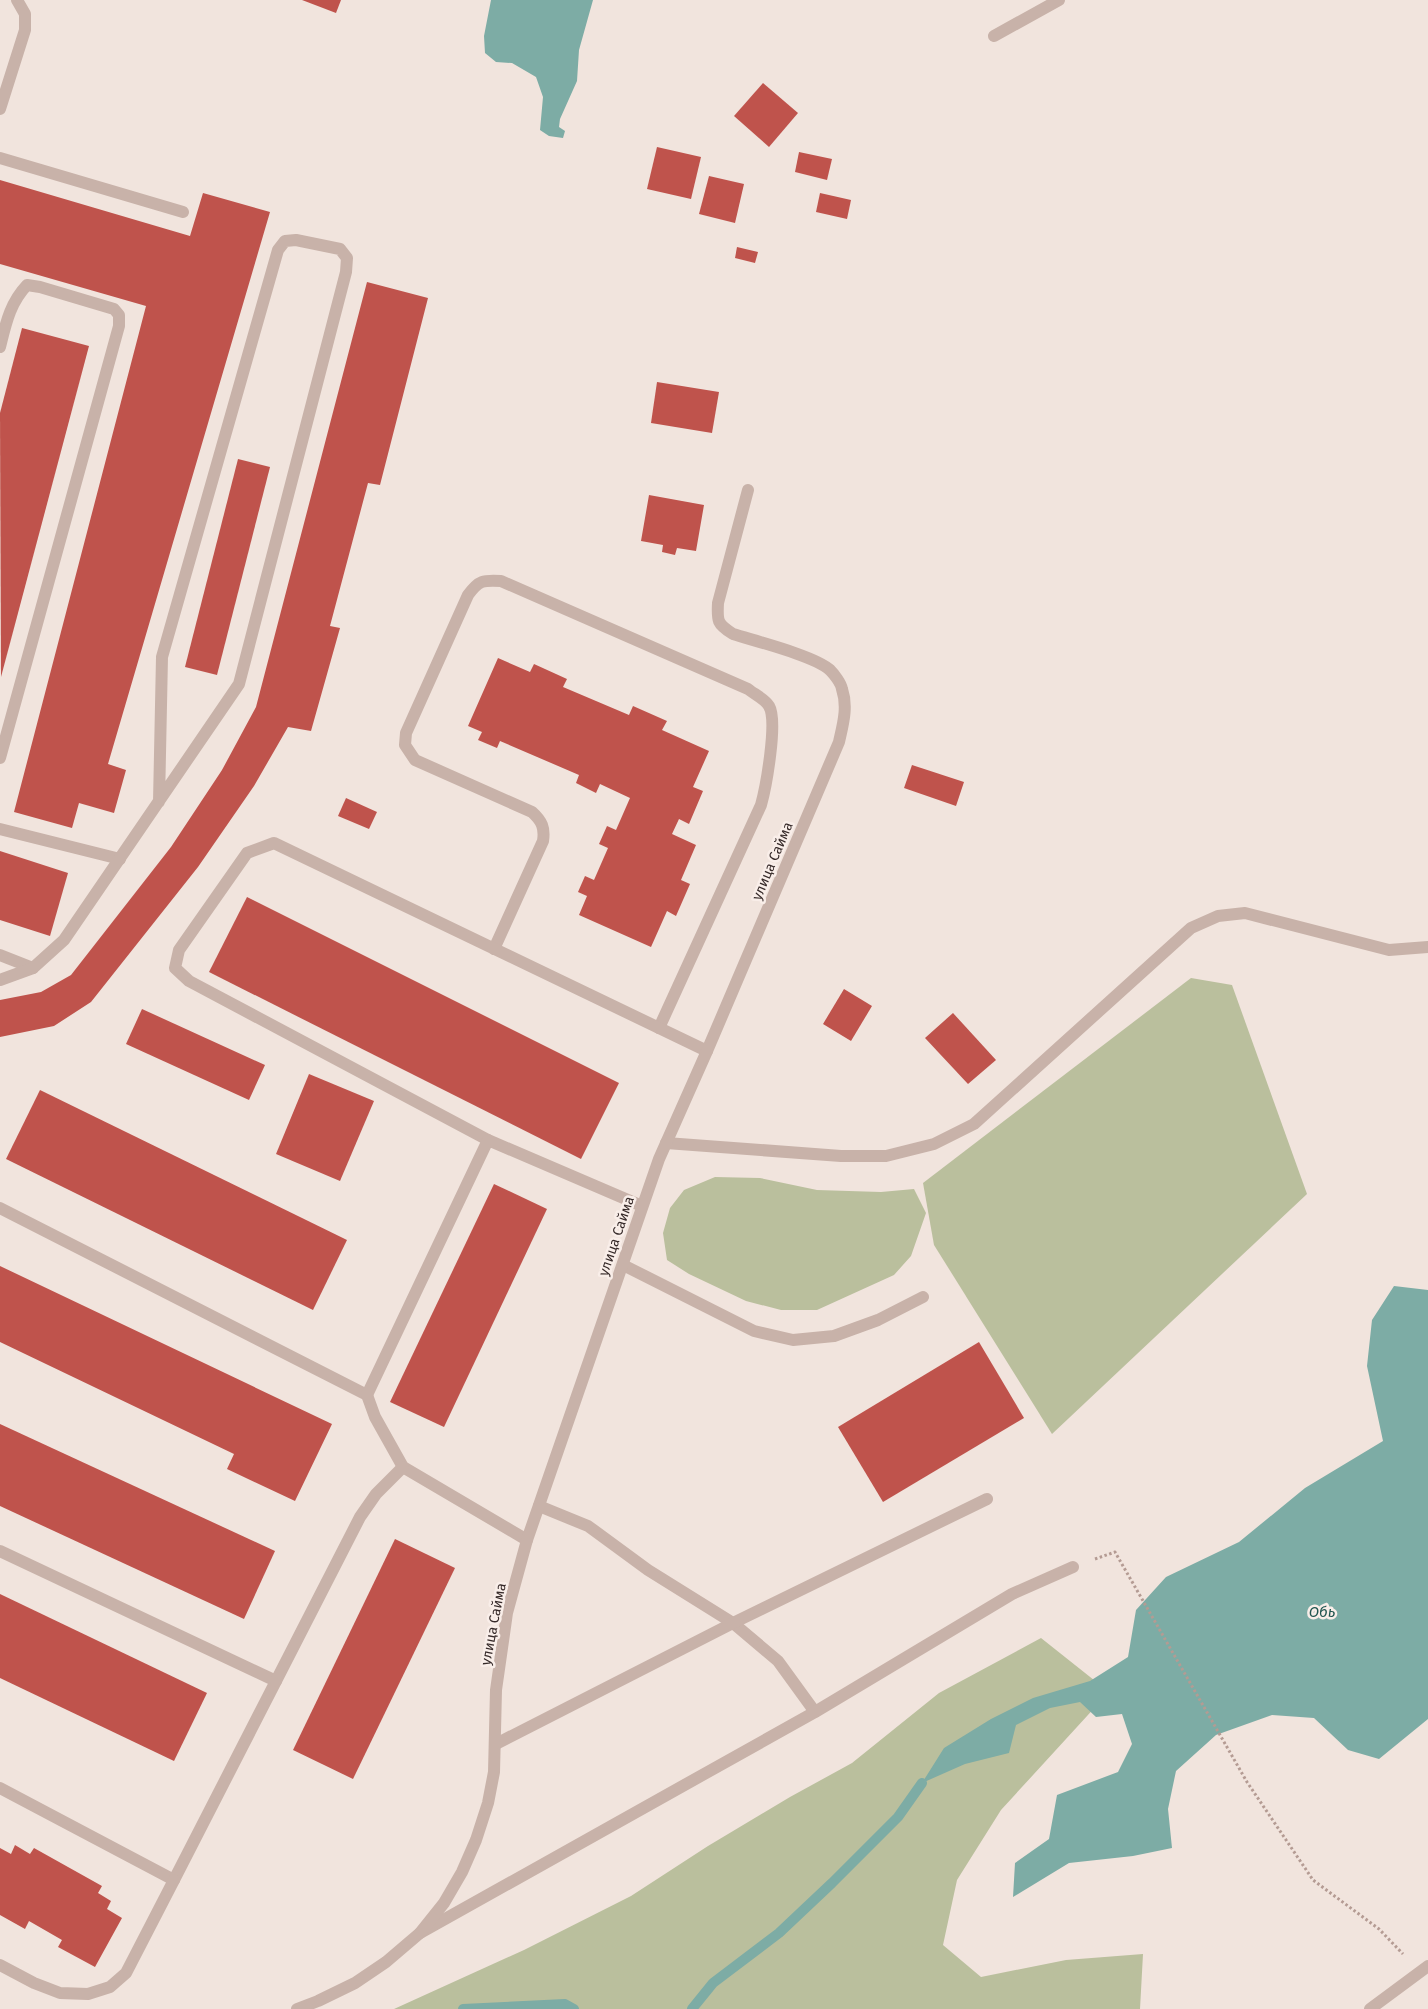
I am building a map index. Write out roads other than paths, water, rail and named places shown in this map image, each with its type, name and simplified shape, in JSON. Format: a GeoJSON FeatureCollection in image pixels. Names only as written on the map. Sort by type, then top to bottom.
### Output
{"type":"FeatureCollection","features":[{"type":"Feature","properties":{"kind":"street"},"geometry":{"type":"LineString","coordinates":[[0,110],[25,30],[25,14],[18,0]]}},
{"type":"Feature","properties":{"kind":"street"},"geometry":{"type":"LineString","coordinates":[[994,36],[1059,0]]}},
{"type":"Feature","properties":{"kind":"street"},"geometry":{"type":"LineString","coordinates":[[0,158],[183,212]]}},
{"type":"Feature","properties":{"kind":"street"},"geometry":{"type":"LineString","coordinates":[[0,980],[33,968],[64,940],[120,860],[239,684],[346,272],[347,258],[340,249],[296,240],[285,241],[278,250],[162,657],[159,802]]}},
{"type":"Feature","properties":{"kind":"street"},"geometry":{"type":"LineString","coordinates":[[0,347],[4,314],[27,285],[40,287],[114,309],[119,315],[118,326],[0,758]]}},
{"type":"Feature","properties":{"kind":"street","name":"улица Сайма"},"geometry":{"type":"LineString","coordinates":[[297,2009],[355,1983],[386,1962],[420,1933],[444,1903],[462,1872],[476,1840],[488,1802],[494,1772],[496,1690],[507,1613],[527,1540],[642,1206],[666,1143],[708,1051],[839,742],[845,719],[845,703],[842,687],[830,670],[814,661],[733,634],[723,628],[717,620],[718,604],[748,490]]}},
{"type":"Feature","properties":{"kind":"street"},"geometry":{"type":"LineString","coordinates":[[494,949],[542,841],[544,830],[540,819],[532,812],[415,760],[405,745],[406,734],[468,595],[476,584],[486,580],[501,582],[748,689],[769,705],[772,719],[767,782],[761,805],[659,1028]]}},
{"type":"Feature","properties":{"kind":"street"},"geometry":{"type":"LineString","coordinates":[[0,829],[120,860]]}},
{"type":"Feature","properties":{"kind":"street"},"geometry":{"type":"LineString","coordinates":[[642,1206],[488,1140],[190,981],[175,968],[179,950],[247,853],[274,843],[708,1051]]}},
{"type":"Feature","properties":{"kind":"street"},"geometry":{"type":"LineString","coordinates":[[666,1143],[841,1156],[886,1156],[934,1144],[974,1124],[1191,928],[1218,916],[1245,913],[1389,950],[1428,947]]}},
{"type":"Feature","properties":{"kind":"street"},"geometry":{"type":"LineString","coordinates":[[0,956],[33,968]]}},
{"type":"Feature","properties":{"kind":"street"},"geometry":{"type":"LineString","coordinates":[[488,1140],[368,1396],[375,1417],[402,1467],[527,1540]]}},
{"type":"Feature","properties":{"kind":"street"},"geometry":{"type":"LineString","coordinates":[[0,1208],[368,1396]]}},
{"type":"Feature","properties":{"kind":"street"},"geometry":{"type":"LineString","coordinates":[[622,1265],[754,1331],[793,1340],[834,1336],[878,1320],[923,1297]]}},
{"type":"Feature","properties":{"kind":"street"},"geometry":{"type":"LineString","coordinates":[[0,1965],[60,1994],[88,1994],[110,1987],[126,1973],[360,1517],[376,1494],[402,1467]]}},
{"type":"Feature","properties":{"kind":"street"},"geometry":{"type":"LineString","coordinates":[[496,1744],[733,1623],[987,1499]]}},
{"type":"Feature","properties":{"kind":"street"},"geometry":{"type":"LineString","coordinates":[[539,1506],[588,1526],[648,1570],[733,1623],[778,1661],[815,1712]]}},
{"type":"Feature","properties":{"kind":"street"},"geometry":{"type":"LineString","coordinates":[[0,1551],[276,1681]]}},
{"type":"Feature","properties":{"kind":"street"},"geometry":{"type":"LineString","coordinates":[[420,1933],[815,1712],[1012,1594],[1074,1567]]}},
{"type":"Feature","properties":{"kind":"street"},"geometry":{"type":"LineString","coordinates":[[0,1788],[174,1880]]}},
{"type":"Feature","properties":{"kind":"street"},"geometry":{"type":"LineString","coordinates":[[1370,2009],[1425,1969]]}},
{"type":"Feature","properties":{"kind":"water"},"geometry":{"type":"Polygon","coordinates":[[[491,0],[593,0],[579,50],[577,81],[560,119],[559,127],[565,131],[563,138],[549,136],[540,130],[543,97],[536,77],[512,63],[496,62],[485,53],[484,36],[491,0]]]}},
{"type":"Feature","properties":{"kind":"water","name":"Обь"},"geometry":{"type":"Polygon","coordinates":[[[1394,1286],[1428,1290],[1428,1719],[1379,1759],[1348,1750],[1314,1718],[1272,1715],[1216,1735],[1176,1771],[1168,1809],[1172,1848],[1133,1856],[1069,1863],[1013,1897],[1015,1863],[1049,1839],[1057,1795],[1118,1772],[1132,1744],[1122,1714],[1096,1717],[1080,1702],[1050,1708],[1016,1725],[1009,1753],[965,1764],[922,1783],[944,1748],[991,1719],[1033,1698],[1090,1681],[1128,1657],[1136,1610],[1166,1577],[1239,1542],[1305,1488],[1383,1441],[1367,1366],[1372,1320],[1394,1286]]]}},
{"type":"Feature","properties":{"kind":"waterway"},"geometry":{"type":"LineString","coordinates":[[692,2009],[713,1983],[779,1933],[832,1883],[898,1817],[922,1783]]}},
{"type":"Feature","properties":{"kind":"waterway"},"geometry":{"type":"LineString","coordinates":[[463,2009],[565,2004],[574,2009]]}}]}
